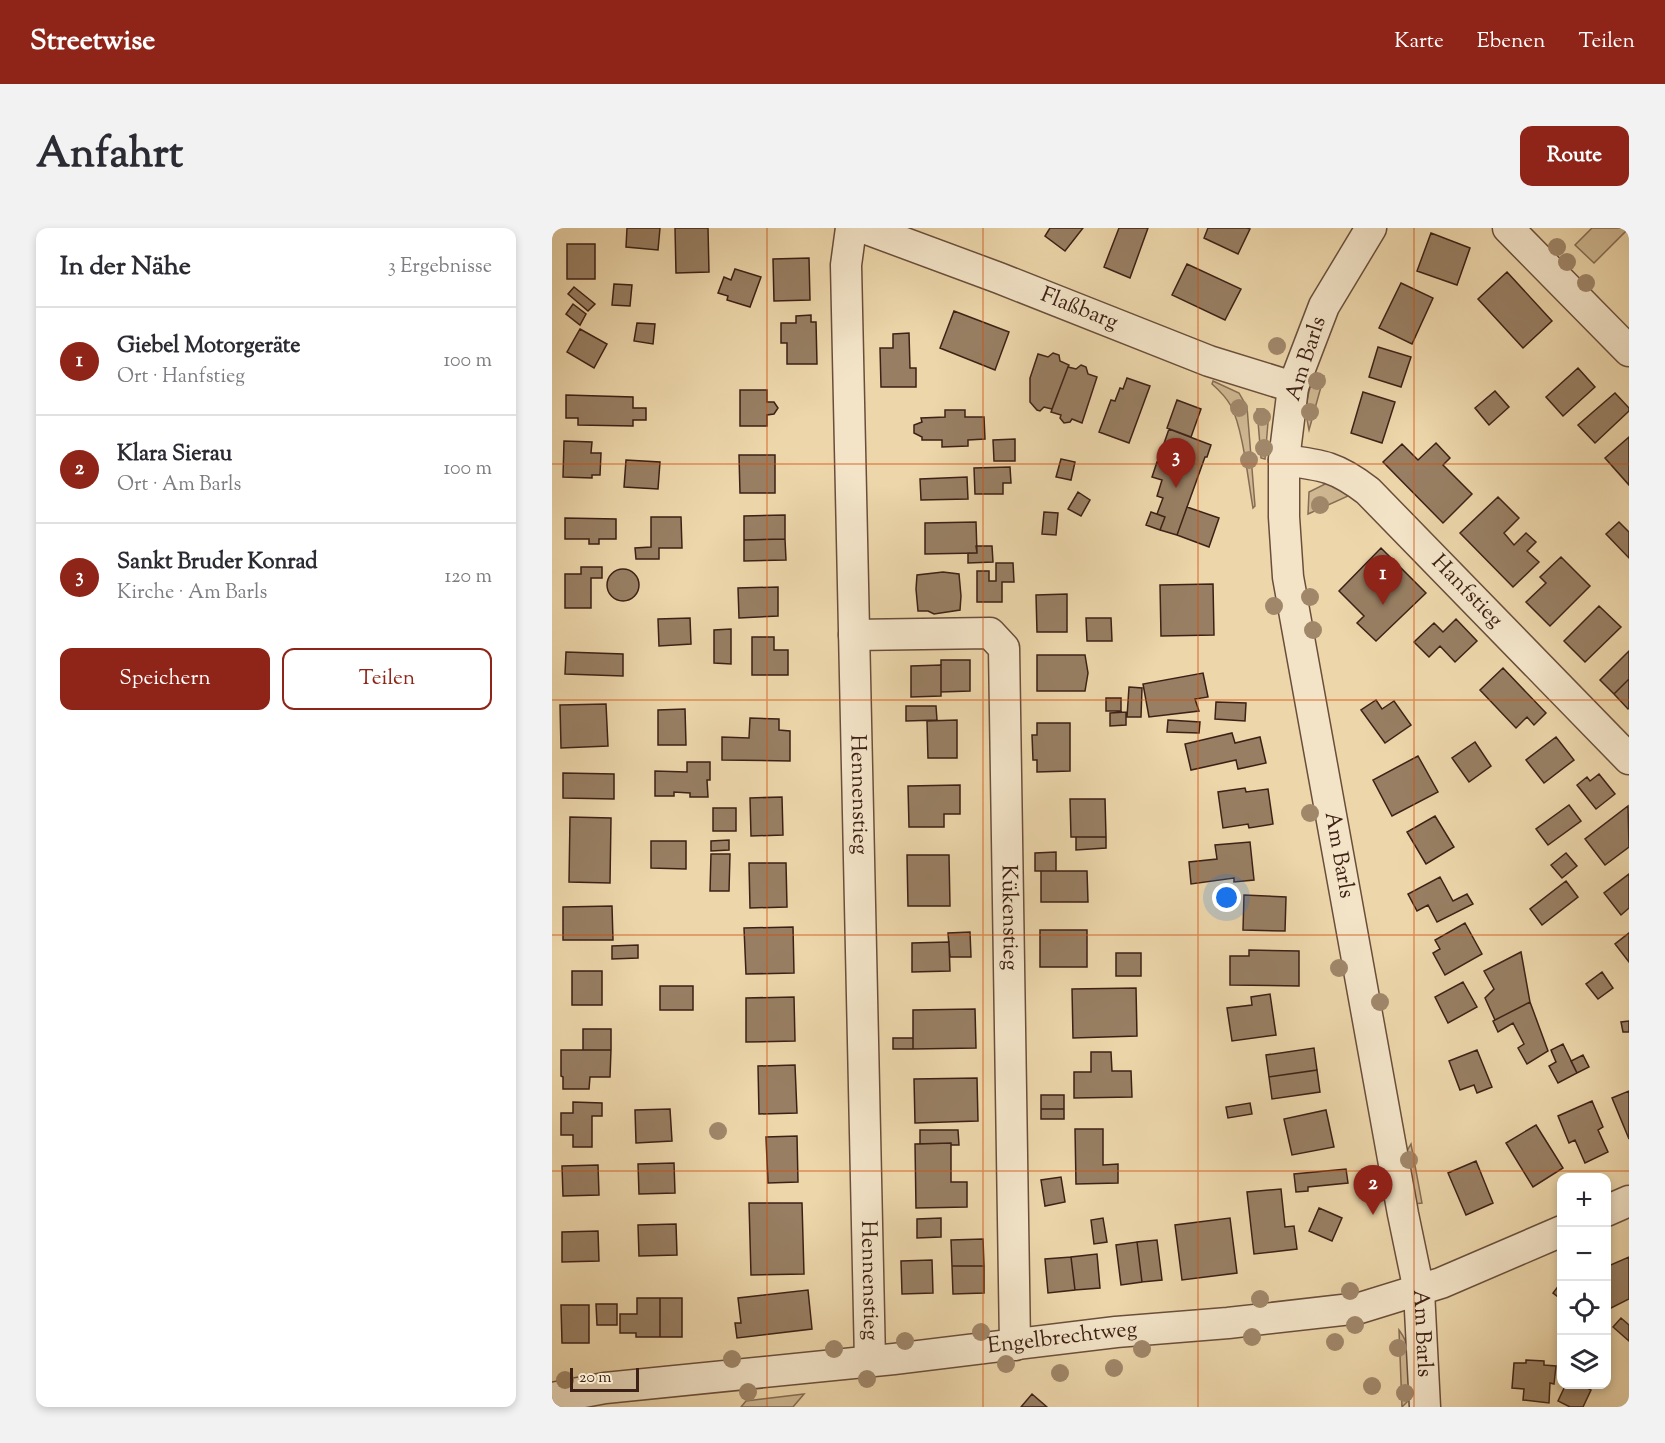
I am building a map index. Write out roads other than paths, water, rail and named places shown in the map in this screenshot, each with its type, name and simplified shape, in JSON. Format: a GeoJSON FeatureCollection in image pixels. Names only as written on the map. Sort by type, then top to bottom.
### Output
{"type":"FeatureCollection","features":[{"type":"Feature","properties":{"kind":"street","name":"Hennenstieg"},"geometry":{"type":"LineString","coordinates":[[851,228],[846,265],[870,1361]]}},
{"type":"Feature","properties":{"kind":"street","name":"Flaßbarg"},"geometry":{"type":"LineString","coordinates":[[864,228],[999,278],[1209,361],[1293,387]]}},
{"type":"Feature","properties":{"kind":"street"},"geometry":{"type":"LineString","coordinates":[[1508,228],[1629,351]]}},
{"type":"Feature","properties":{"kind":"street","name":"Am Barls"},"geometry":{"type":"LineString","coordinates":[[1356,233],[1324,306],[1293,387],[1284,460],[1284,517],[1288,577],[1401,1203],[1419,1290],[1425,1407]]}},
{"type":"Feature","properties":{"kind":"street","name":"Hanfstieg"},"geometry":{"type":"LineString","coordinates":[[1284,460],[1329,467],[1348,476],[1368,491],[1629,759]]}},
{"type":"Feature","properties":{"kind":"street","name":"Kükenstieg"},"geometry":{"type":"LineString","coordinates":[[854,635],[990,633],[1004,648],[1015,1345]]}},
{"type":"Feature","properties":{"kind":"street"},"geometry":{"type":"LineString","coordinates":[[1611,1209],[1629,1201]]}},
{"type":"Feature","properties":{"kind":"street","name":"Engelbrechtweg"},"geometry":{"type":"LineString","coordinates":[[552,1398],[605,1388],[691,1394],[870,1361],[1116,1332],[1228,1323],[1360,1308],[1479,1268],[1557,1233]]}},
{"type":"Feature","properties":{"kind":"place","name":"Sankt Bruder Konrad"},"geometry":{"type":"Point","coordinates":[1176,488]}},
{"type":"Feature","properties":{"kind":"place","name":"Giebel Motorgeräte"},"geometry":{"type":"Point","coordinates":[1383,605]}},
{"type":"Feature","properties":{"kind":"place","name":"Klara Sierau"},"geometry":{"type":"Point","coordinates":[1373,1215]}}]}
